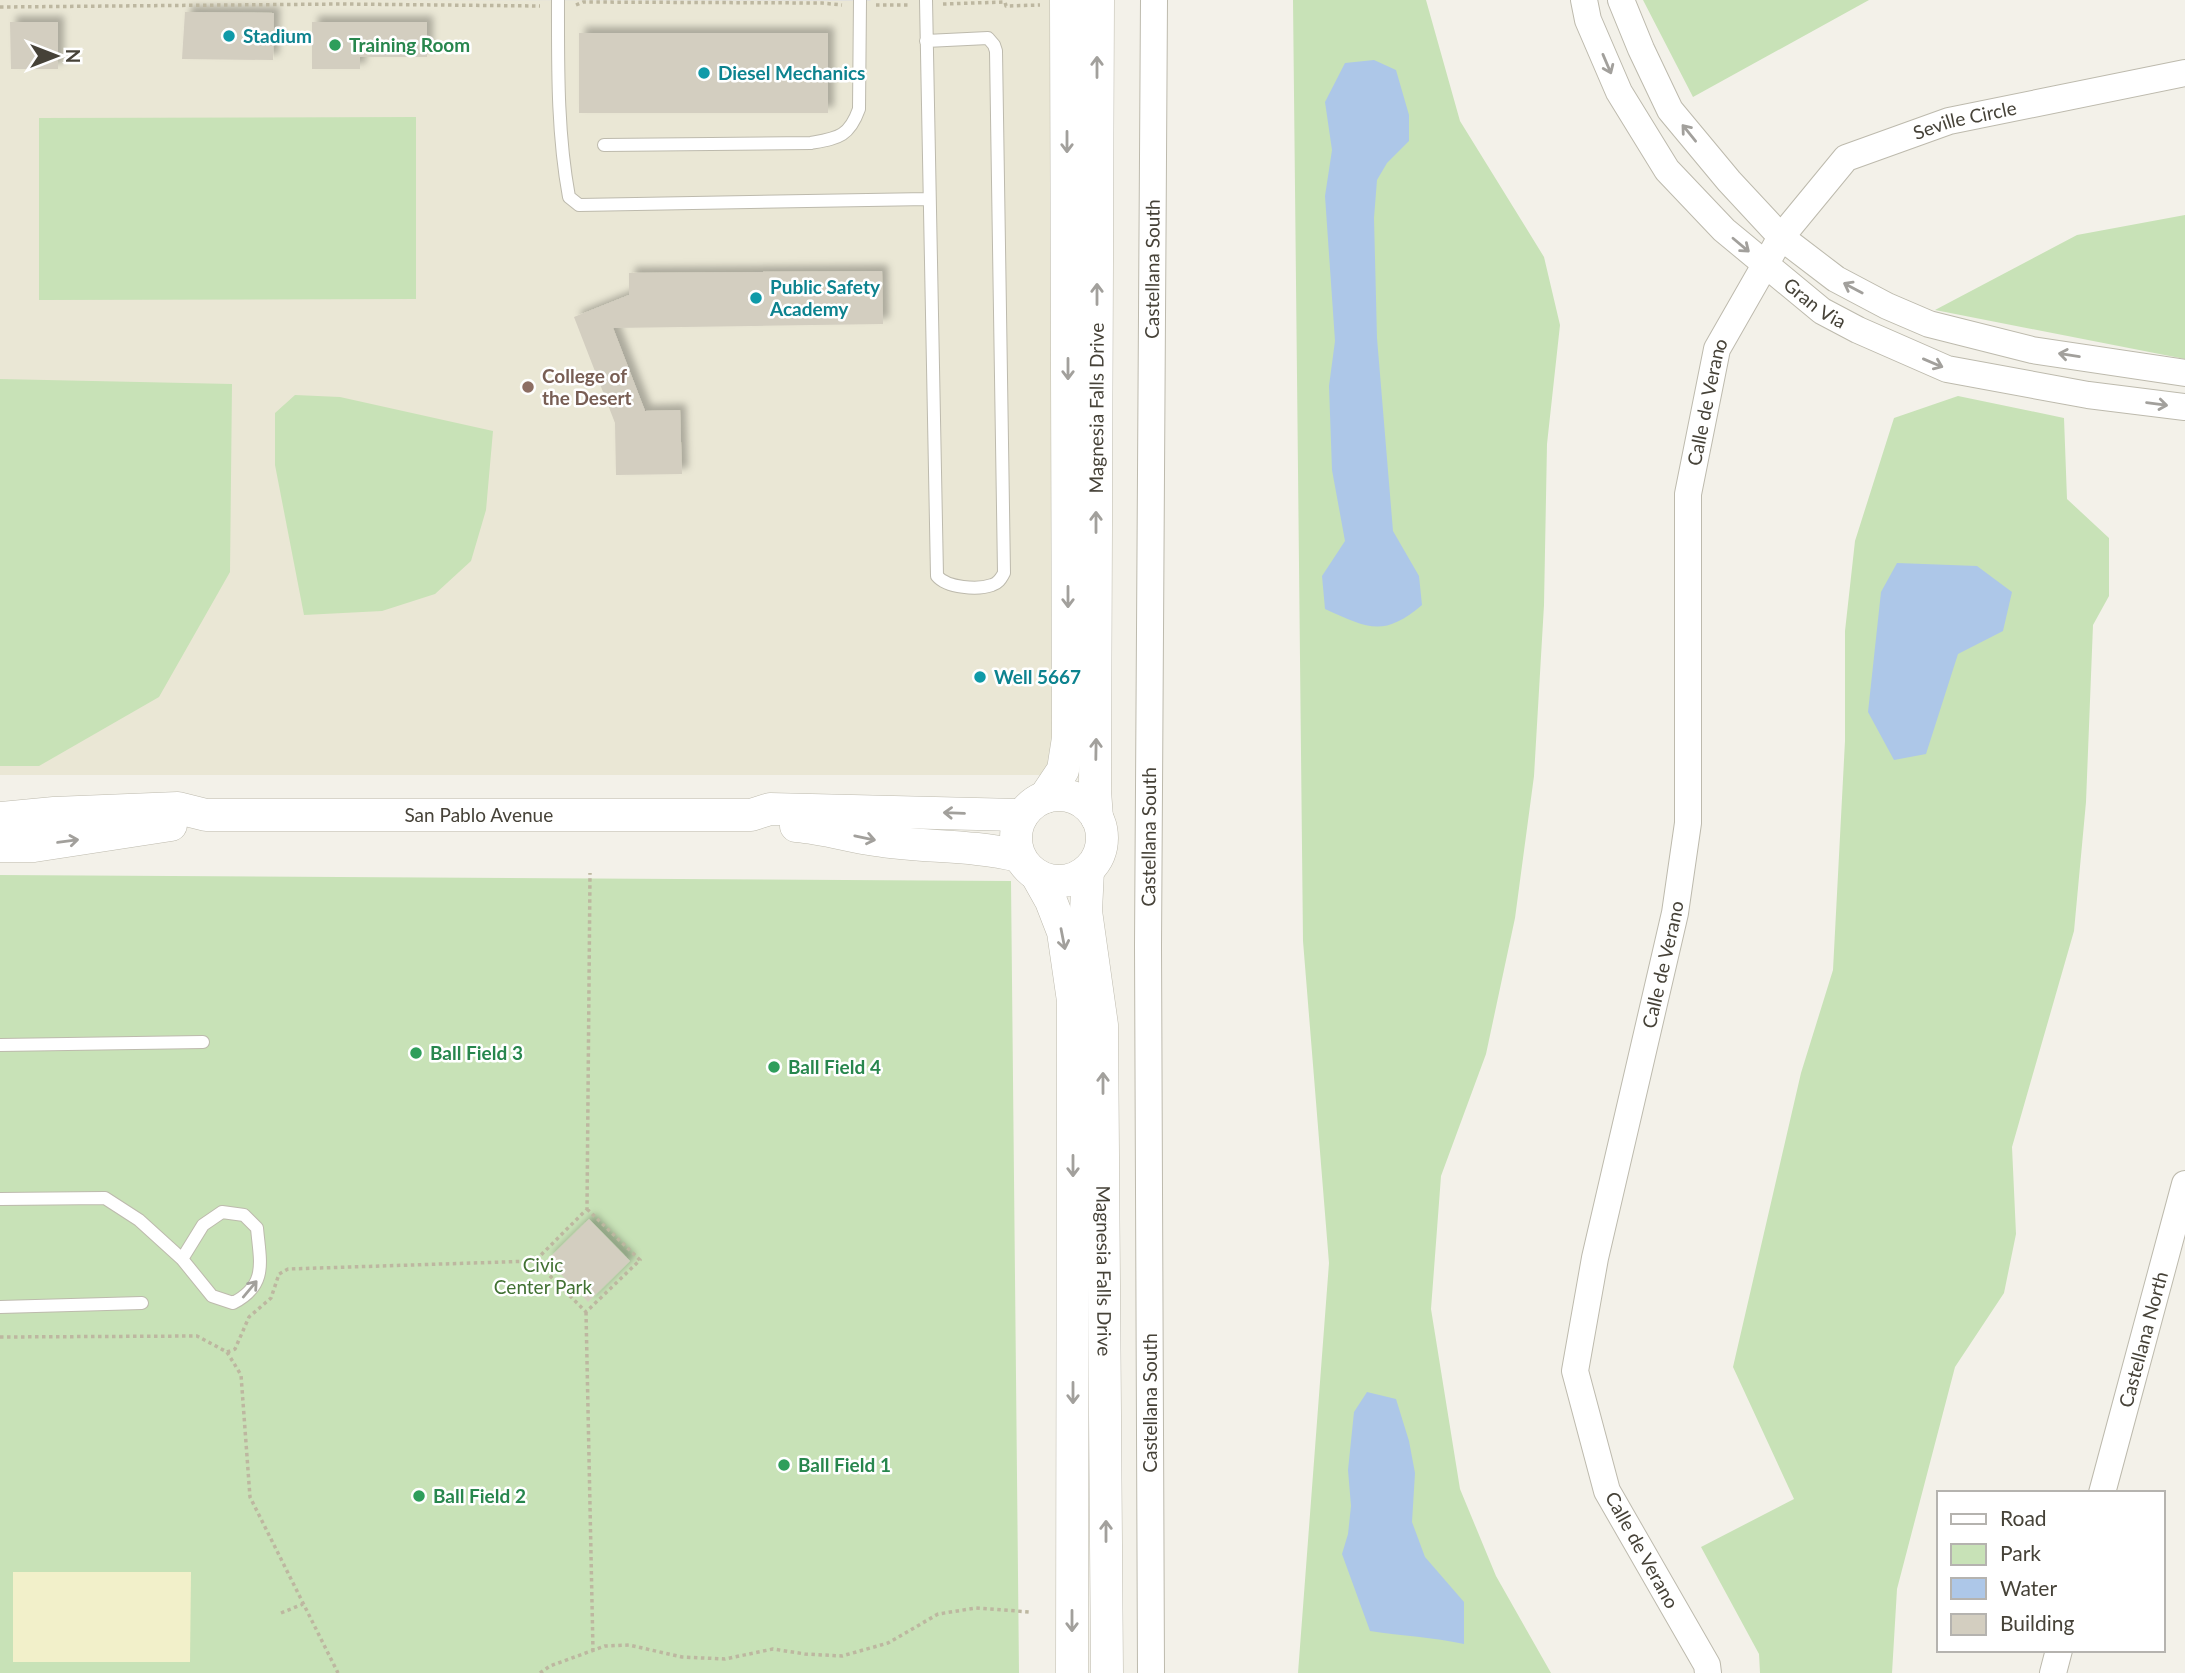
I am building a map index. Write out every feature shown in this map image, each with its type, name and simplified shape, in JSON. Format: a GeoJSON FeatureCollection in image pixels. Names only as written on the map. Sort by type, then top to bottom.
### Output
{"type":"FeatureCollection","features":[{"type":"Feature","properties":{"kind":"street","name":"Magnesia Falls Drive"},"geometry":{"type":"LineString","coordinates":[[1097,818],[1098,0]]}},
{"type":"Feature","properties":{"kind":"street","name":"Castellana South"},"geometry":{"type":"LineString","coordinates":[[1151,1673],[1148,932],[1154,0]]}},
{"type":"Feature","properties":{"kind":"street","name":"Gran Via"},"geometry":{"type":"LineString","coordinates":[[1584,0],[1588,20],[1619,92],[1667,170],[1724,230],[1822,311],[1947,369],[2088,395],[2185,407]]}},
{"type":"Feature","properties":{"kind":"street","name":"Gran Via"},"geometry":{"type":"LineString","coordinates":[[1621,0],[1670,110],[1729,181],[1781,237],[1836,279],[1929,324],[2032,350],[2185,373]]}},
{"type":"Feature","properties":{"kind":"street","name":"Magnesia Falls Drive"},"geometry":{"type":"LineString","coordinates":[[1033,806],[1063,770],[1068,738],[1053,2]]}},
{"type":"Feature","properties":{"kind":"street","name":"Seville Circle"},"geometry":{"type":"LineString","coordinates":[[1781,237],[1846,158],[1949,121],[2185,73]]}},
{"type":"Feature","properties":{"kind":"street","name":"Calle de Verano"},"geometry":{"type":"LineString","coordinates":[[1708,1673],[1707,1665],[1608,1491],[1576,1371],[1595,1258],[1675,914],[1688,823],[1688,494],[1717,349],[1781,237]]}},
{"type":"Feature","properties":{"kind":"street"},"geometry":{"type":"LineString","coordinates":[[1060,795],[1075,798],[1087,806],[1097,818],[1102,832],[1097,860],[1077,878],[1064,882],[1050,881],[1028,866],[1016,843],[1016,830],[1033,806],[1060,795]]}},
{"type":"Feature","properties":{"kind":"street","name":"San Pablo Avenue"},"geometry":{"type":"LineString","coordinates":[[0,818],[178,808],[206,815],[751,815],[770,808],[1033,806]]}},
{"type":"Feature","properties":{"kind":"street","name":"San Pablo Avenue"},"geometry":{"type":"LineString","coordinates":[[0,846],[34,846],[177,824],[206,815]]}},
{"type":"Feature","properties":{"kind":"street","name":"San Pablo Avenue"},"geometry":{"type":"LineString","coordinates":[[751,815],[770,824],[822,828],[875,840],[985,848],[1028,866]]}},
{"type":"Feature","properties":{"kind":"street","name":"Magnesia Falls Drive"},"geometry":{"type":"LineString","coordinates":[[1028,866],[1051,901],[1063,932],[1073,1001],[1072,1673]]}},
{"type":"Feature","properties":{"kind":"street","name":"Magnesia Falls Drive"},"geometry":{"type":"LineString","coordinates":[[1088,870],[1086,911],[1102,1025],[1107,1673]]}},
{"type":"Feature","properties":{"kind":"street","name":"Castellana North"},"geometry":{"type":"LineString","coordinates":[[2103,1491],[2185,1184]]}},
{"type":"Feature","properties":{"kind":"street"},"geometry":{"type":"LineString","coordinates":[[2053,1673],[2058,1652]]}},
{"type":"Feature","properties":{"kind":"lane"},"geometry":{"type":"LineString","coordinates":[[558,0],[558,99],[562,157],[569,197],[579,205],[928,199]]}},
{"type":"Feature","properties":{"kind":"lane"},"geometry":{"type":"LineString","coordinates":[[604,145],[811,143],[832,139],[853,125],[859,108],[860,0]]}},
{"type":"Feature","properties":{"kind":"lane"},"geometry":{"type":"LineString","coordinates":[[926,0],[926,41],[928,199],[937,576],[943,583],[954,586],[992,586],[1004,573],[996,51],[988,38],[926,41]]}},
{"type":"Feature","properties":{"kind":"lane"},"geometry":{"type":"LineString","coordinates":[[0,1045],[203,1042]]}},
{"type":"Feature","properties":{"kind":"lane"},"geometry":{"type":"LineString","coordinates":[[0,1199],[105,1198],[139,1220],[182,1259],[212,1296],[233,1303],[248,1295],[259,1278],[257,1228],[244,1215],[222,1212],[203,1225],[182,1259]]}},
{"type":"Feature","properties":{"kind":"lane"},"geometry":{"type":"LineString","coordinates":[[0,1307],[142,1303]]}},
{"type":"Feature","properties":{"kind":"path"},"geometry":{"type":"LineString","coordinates":[[180,0],[180,6]]}},
{"type":"Feature","properties":{"kind":"path"},"geometry":{"type":"LineString","coordinates":[[576,5],[583,2],[609,2],[822,3],[845,6]]}},
{"type":"Feature","properties":{"kind":"path"},"geometry":{"type":"LineString","coordinates":[[941,4],[1005,2],[1006,6],[1053,2]]}},
{"type":"Feature","properties":{"kind":"path"},"geometry":{"type":"LineString","coordinates":[[0,7],[342,4],[544,6]]}},
{"type":"Feature","properties":{"kind":"path"},"geometry":{"type":"LineString","coordinates":[[874,5],[913,5]]}},
{"type":"Feature","properties":{"kind":"path"},"geometry":{"type":"LineString","coordinates":[[227,1352],[235,1349],[249,1317],[271,1298],[279,1274],[288,1269],[535,1261],[587,1209],[590,873]]}},
{"type":"Feature","properties":{"kind":"path"},"geometry":{"type":"LineString","coordinates":[[586,1312],[640,1260],[587,1209]]}},
{"type":"Feature","properties":{"kind":"path"},"geometry":{"type":"LineString","coordinates":[[535,1261],[586,1312],[593,1651]]}},
{"type":"Feature","properties":{"kind":"path"},"geometry":{"type":"LineString","coordinates":[[0,1337],[197,1336],[227,1352],[241,1375],[250,1497],[338,1673]]}},
{"type":"Feature","properties":{"kind":"path"},"geometry":{"type":"LineString","coordinates":[[281,1612],[303,1604]]}},
{"type":"Feature","properties":{"kind":"path"},"geometry":{"type":"LineString","coordinates":[[540,1673],[550,1666],[605,1647],[629,1645],[682,1657],[725,1659],[773,1649],[842,1656],[888,1643],[939,1614],[975,1608],[1030,1612]]}},
{"type":"Feature","properties":{"kind":"shaded area","name":"College of the Desert"},"geometry":{"type":"Polygon","coordinates":[[[0,0],[1054,0],[1058,775],[0,775],[0,0]]]}},
{"type":"Feature","properties":{"kind":"shaded area"},"geometry":{"type":"Polygon","coordinates":[[[340,0],[871,0],[870,1],[340,0]]]}},
{"type":"Feature","properties":{"kind":"green space"},"geometry":{"type":"Polygon","coordinates":[[[1293,0],[1426,0],[1460,121],[1544,257],[1560,325],[1547,444],[1544,605],[1534,776],[1515,918],[1486,1054],[1441,1176],[1431,1309],[1460,1489],[1496,1576],[1551,1673],[1298,1673],[1329,1263],[1303,941],[1293,0]]]}},
{"type":"Feature","properties":{"kind":"green space"},"geometry":{"type":"Polygon","coordinates":[[[1643,0],[1869,0],[1693,97],[1643,0]]]}},
{"type":"Feature","properties":{"kind":"green space"},"geometry":{"type":"Polygon","coordinates":[[[416,117],[416,299],[39,300],[39,118],[416,117]]]}},
{"type":"Feature","properties":{"kind":"green space"},"geometry":{"type":"Polygon","coordinates":[[[2185,215],[2185,359],[1935,310],[2077,235],[2185,215]]]}},
{"type":"Feature","properties":{"kind":"green space"},"geometry":{"type":"Polygon","coordinates":[[[0,379],[232,384],[230,572],[159,697],[39,766],[0,766],[0,379]]]}},
{"type":"Feature","properties":{"kind":"green space"},"geometry":{"type":"Polygon","coordinates":[[[295,395],[340,397],[493,431],[486,510],[471,561],[435,594],[382,611],[304,615],[275,465],[275,413],[295,395]]]}},
{"type":"Feature","properties":{"kind":"green space"},"geometry":{"type":"Polygon","coordinates":[[[1958,396],[2064,418],[2067,499],[2109,538],[2109,596],[2093,625],[2086,802],[2074,931],[2012,1147],[2016,1234],[2004,1293],[1955,1367],[1897,1589],[1892,1673],[1760,1673],[1759,1654],[1701,1547],[1794,1499],[1733,1367],[1801,1073],[1833,970],[1845,741],[1845,631],[1855,541],[1894,418],[1958,396]]]}},
{"type":"Feature","properties":{"kind":"green space","name":"Civic Center Park"},"geometry":{"type":"Polygon","coordinates":[[[0,875],[1011,881],[1019,1673],[0,1673],[0,875]]]}},
{"type":"Feature","properties":{"kind":"sand"},"geometry":{"type":"Polygon","coordinates":[[[13,1572],[191,1572],[190,1662],[13,1662],[13,1572]]]}},
{"type":"Feature","properties":{"kind":"water"},"geometry":{"type":"Polygon","coordinates":[[[1374,60],[1396,70],[1409,115],[1409,141],[1387,163],[1377,180],[1374,218],[1377,338],[1393,531],[1419,576],[1422,605],[1386,626],[1364,625],[1325,609],[1322,576],[1345,541],[1332,470],[1329,386],[1335,341],[1325,196],[1332,150],[1325,102],[1345,63],[1374,60]]]}},
{"type":"Feature","properties":{"kind":"water"},"geometry":{"type":"Polygon","coordinates":[[[1897,563],[1977,566],[2012,592],[2003,631],[1958,654],[1926,754],[1894,760],[1868,712],[1881,592],[1897,563]]]}},
{"type":"Feature","properties":{"kind":"water"},"geometry":{"type":"Polygon","coordinates":[[[1367,1392],[1396,1399],[1409,1441],[1415,1473],[1412,1522],[1425,1557],[1464,1602],[1464,1644],[1370,1631],[1342,1554],[1348,1534],[1351,1506],[1348,1470],[1354,1412],[1367,1392]]]}},
{"type":"Feature","properties":{"kind":"building","name":"Stadium"},"geometry":{"type":"Polygon","coordinates":[[[185,12],[274,13],[273,60],[182,59],[185,12]]]}},
{"type":"Feature","properties":{"kind":"building"},"geometry":{"type":"Polygon","coordinates":[[[10,22],[58,22],[58,69],[11,69],[10,22]]]}},
{"type":"Feature","properties":{"kind":"building"},"geometry":{"type":"Polygon","coordinates":[[[312,22],[427,22],[427,57],[360,57],[360,69],[312,69],[312,22]]]}},
{"type":"Feature","properties":{"kind":"building","name":"Diesel Mechanics"},"geometry":{"type":"Polygon","coordinates":[[[579,33],[828,33],[828,113],[579,113],[579,33]]]}},
{"type":"Feature","properties":{"kind":"building","name":"Public Safety Academy"},"geometry":{"type":"Polygon","coordinates":[[[882,271],[883,324],[613,328],[645,411],[680,410],[682,474],[616,475],[615,423],[574,317],[629,295],[629,273],[882,271]]]}},
{"type":"Feature","properties":{"kind":"building"},"geometry":{"type":"Polygon","coordinates":[[[589,1219],[630,1261],[588,1302],[547,1260],[589,1219]]]}},
{"type":"Feature","properties":{"kind":"place","name":"Stadium"},"geometry":{"type":"Point","coordinates":[229,36]}},
{"type":"Feature","properties":{"kind":"place","name":"Training Room"},"geometry":{"type":"Point","coordinates":[335,45]}},
{"type":"Feature","properties":{"kind":"place","name":"Diesel Mechanics"},"geometry":{"type":"Point","coordinates":[704,73]}},
{"type":"Feature","properties":{"kind":"place","name":"Public Safety Academy"},"geometry":{"type":"Point","coordinates":[756,298]}},
{"type":"Feature","properties":{"kind":"place","name":"College of the Desert"},"geometry":{"type":"Point","coordinates":[528,387]}},
{"type":"Feature","properties":{"kind":"place","name":"Well 5667"},"geometry":{"type":"Point","coordinates":[980,677]}},
{"type":"Feature","properties":{"kind":"place","name":"Ball Field 3"},"geometry":{"type":"Point","coordinates":[416,1053]}},
{"type":"Feature","properties":{"kind":"place","name":"Ball Field 4"},"geometry":{"type":"Point","coordinates":[774,1067]}},
{"type":"Feature","properties":{"kind":"place","name":"Ball Field 1"},"geometry":{"type":"Point","coordinates":[784,1465]}},
{"type":"Feature","properties":{"kind":"place","name":"Ball Field 2"},"geometry":{"type":"Point","coordinates":[419,1496]}}]}
